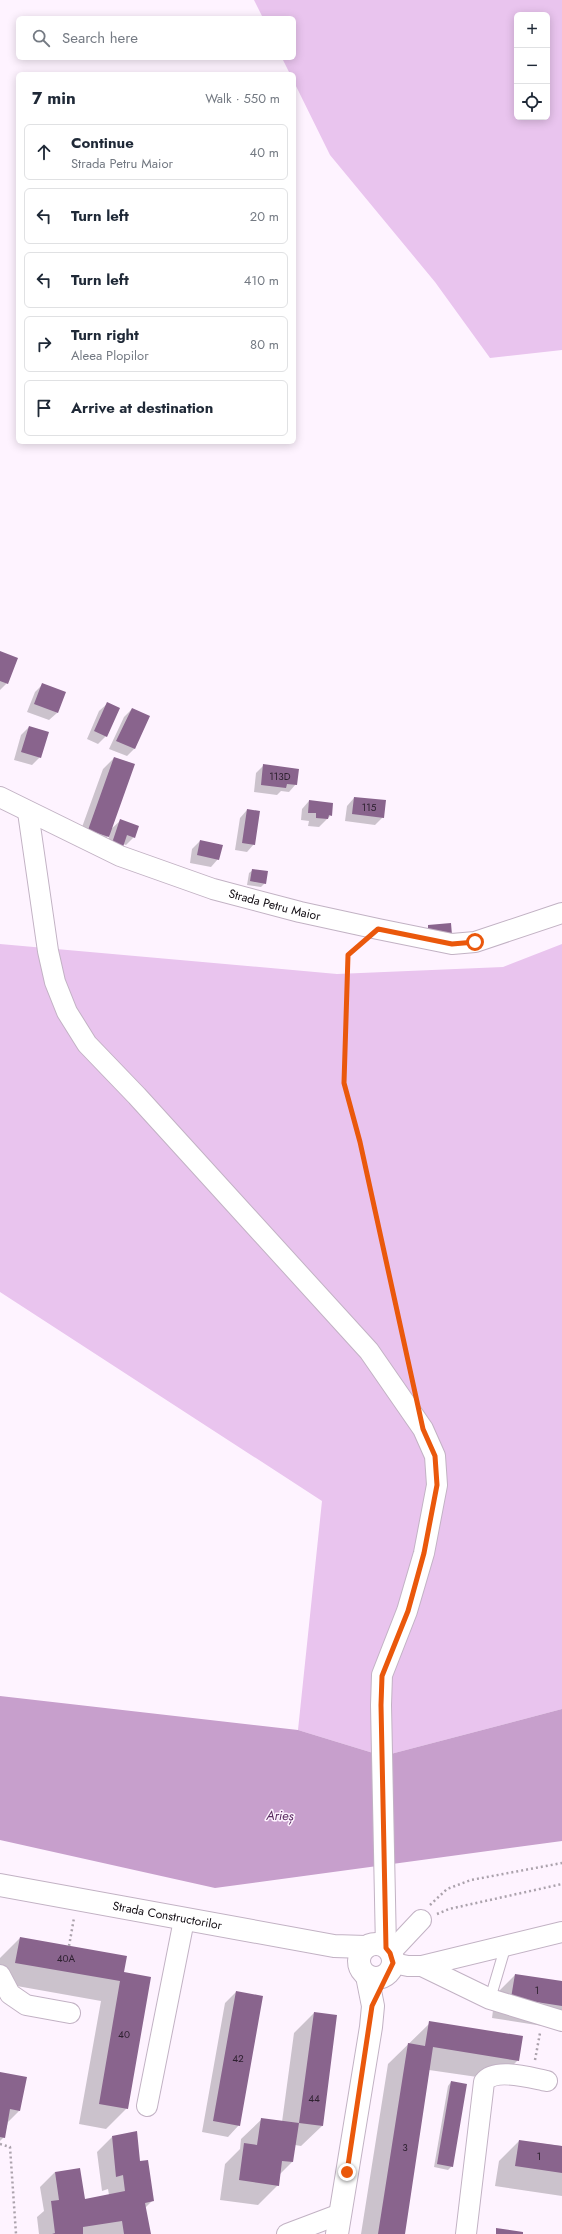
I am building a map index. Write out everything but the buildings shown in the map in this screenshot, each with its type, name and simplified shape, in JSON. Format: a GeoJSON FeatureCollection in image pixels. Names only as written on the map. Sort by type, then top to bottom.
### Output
{"type":"FeatureCollection","features":[{"type":"Feature","properties":{"kind":"street","name":"Strada Petru Maior"},"geometry":{"type":"LineString","coordinates":[[0,797],[120,856],[213,889],[300,912],[378,929],[452,944],[475,942],[562,913]]}},
{"type":"Feature","properties":{"kind":"street"},"geometry":{"type":"LineString","coordinates":[[28,812],[48,951],[55,982],[67,1012],[87,1044],[137,1096],[369,1351],[423,1429],[435,1456],[437,1485],[424,1553],[408,1611],[382,1676],[381,1705],[386,1904],[379,1961],[338,2224],[287,2234]]}},
{"type":"Feature","properties":{"kind":"street","name":"Strada Constructorilor"},"geometry":{"type":"LineString","coordinates":[[0,1885],[184,1920],[334,1946],[379,1961]]}},
{"type":"Feature","properties":{"kind":"street"},"geometry":{"type":"LineString","coordinates":[[147,2106],[184,1920]]}},
{"type":"Feature","properties":{"kind":"street"},"geometry":{"type":"LineString","coordinates":[[379,1961],[421,1920]]}},
{"type":"Feature","properties":{"kind":"street"},"geometry":{"type":"LineString","coordinates":[[379,1961],[408,1966],[422,1966],[562,1932]]}},
{"type":"Feature","properties":{"kind":"street"},"geometry":{"type":"LineString","coordinates":[[422,1966],[490,1999],[553,2019]]}},
{"type":"Feature","properties":{"kind":"street"},"geometry":{"type":"LineString","coordinates":[[0,1975],[10,1994],[26,2005],[70,2014]]}},
{"type":"Feature","properties":{"kind":"street"},"geometry":{"type":"LineString","coordinates":[[466,2234],[484,2082],[487,2077],[494,2074],[539,2079]]}},
{"type":"Feature","properties":{"kind":"lane"},"geometry":{"type":"LineString","coordinates":[[490,1999],[506,1945]]}},
{"type":"Feature","properties":{"kind":"path"},"geometry":{"type":"LineString","coordinates":[[378,929],[348,955],[344,1083],[360,1142],[412,1379]]}},
{"type":"Feature","properties":{"kind":"path"},"geometry":{"type":"LineString","coordinates":[[421,1920],[433,1900],[447,1888],[471,1880],[562,1863]]}},
{"type":"Feature","properties":{"kind":"path"},"geometry":{"type":"LineString","coordinates":[[421,1920],[449,1909],[562,1884]]}},
{"type":"Feature","properties":{"kind":"path"},"geometry":{"type":"LineString","coordinates":[[68,1946],[74,1914]]}},
{"type":"Feature","properties":{"kind":"path"},"geometry":{"type":"LineString","coordinates":[[539,2079],[553,2019]]}},
{"type":"Feature","properties":{"kind":"path"},"geometry":{"type":"LineString","coordinates":[[0,2144],[10,2147],[16,2234]]}},
{"type":"Feature","properties":{"kind":"shaded area"},"geometry":{"type":"Polygon","coordinates":[[[254,0],[562,0],[562,350],[490,358],[435,282],[330,155],[296,86],[296,72],[289,72],[283,60],[296,60],[296,16],[262,16],[254,0]]]}},
{"type":"Feature","properties":{"kind":"shaded area"},"geometry":{"type":"Polygon","coordinates":[[[0,944],[337,974],[503,967],[562,944],[562,1709],[383,1756],[298,1730],[322,1501],[0,1292],[0,944]]]}},
{"type":"Feature","properties":{"kind":"water","name":"Arieș"},"geometry":{"type":"Polygon","coordinates":[[[0,1696],[298,1730],[383,1756],[562,1709],[562,1841],[215,1888],[0,1840],[0,1696]]]}},
{"type":"Feature","properties":{"kind":"route"},"geometry":{"type":"LineString","coordinates":[[347,2172],[372,2006],[393,1963],[390,1953],[386,1948],[381,1705],[382,1676],[395,1639],[408,1611],[424,1553],[437,1485],[435,1456],[423,1429],[360,1142],[344,1083],[348,955],[378,929],[452,944],[475,942]]}}]}
